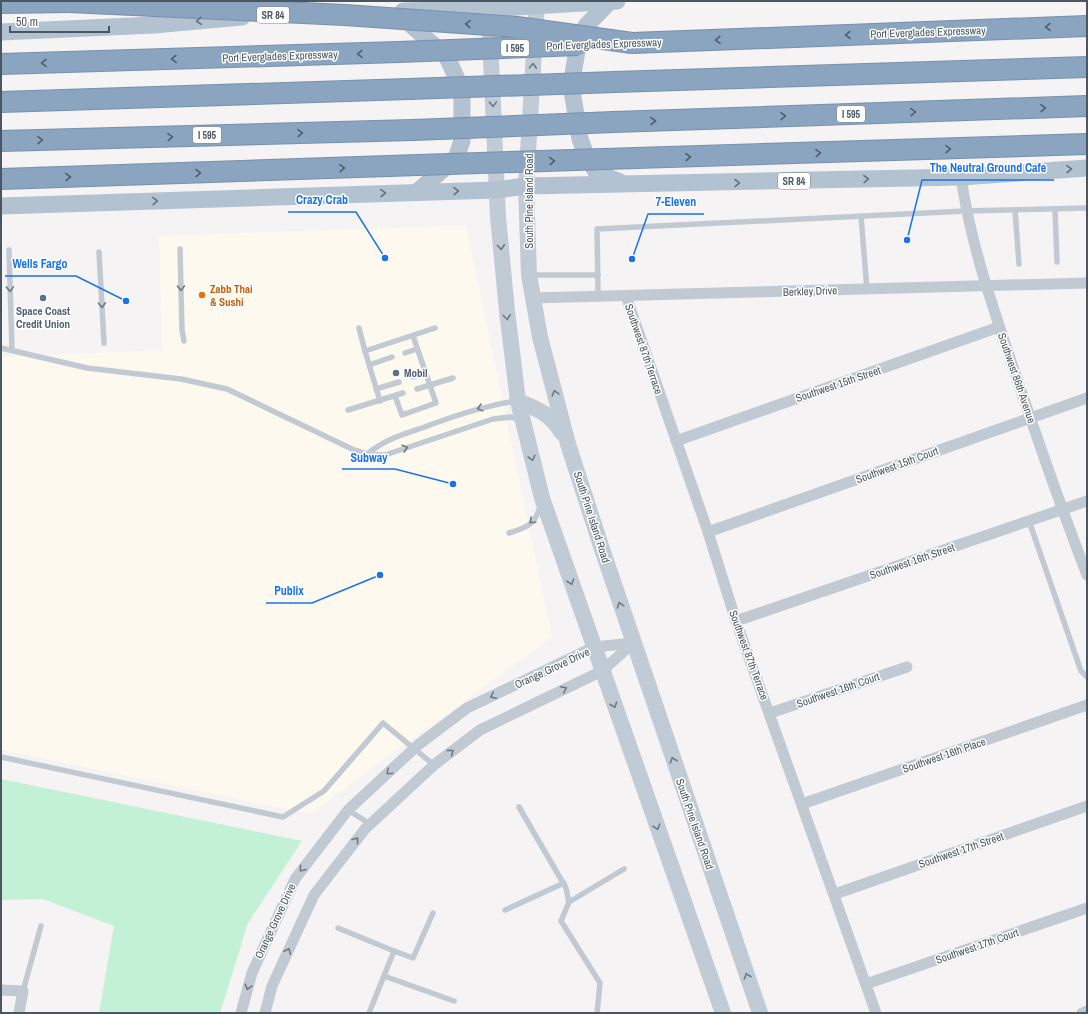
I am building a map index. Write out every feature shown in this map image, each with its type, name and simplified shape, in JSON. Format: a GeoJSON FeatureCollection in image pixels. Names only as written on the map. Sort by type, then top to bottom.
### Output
{"type":"FeatureCollection","features":[{"type":"Feature","properties":{"kind":"highway"},"geometry":{"type":"LineString","coordinates":[[1,3],[69,2],[384,18],[517,27],[632,43]]}},
{"type":"Feature","properties":{"kind":"highway","name":"Port Everglades Expressway"},"geometry":{"type":"LineString","coordinates":[[1,64],[398,52],[1087,26]]}},
{"type":"Feature","properties":{"kind":"highway"},"geometry":{"type":"LineString","coordinates":[[1,102],[1087,67]]}},
{"type":"Feature","properties":{"kind":"highway","name":"I 595"},"geometry":{"type":"LineString","coordinates":[[1,141],[413,130],[1087,106]]}},
{"type":"Feature","properties":{"kind":"highway"},"geometry":{"type":"LineString","coordinates":[[1,179],[1087,144]]}},
{"type":"Feature","properties":{"kind":"main road"},"geometry":{"type":"LineString","coordinates":[[610,1],[586,26],[579,40],[571,85],[580,139],[586,155],[597,173],[628,185]]}},
{"type":"Feature","properties":{"kind":"main road","name":"SR 84"},"geometry":{"type":"LineString","coordinates":[[1,32],[154,25],[315,12],[395,11],[489,5],[617,1]]}},
{"type":"Feature","properties":{"kind":"main road","name":"South Pine Island Road"},"geometry":{"type":"LineString","coordinates":[[537,3],[526,186],[529,275],[540,337],[568,444],[633,642],[760,1013]]}},
{"type":"Feature","properties":{"kind":"main road"},"geometry":{"type":"LineString","coordinates":[[489,5],[496,190],[507,311],[518,401],[542,498],[723,1013]]}},
{"type":"Feature","properties":{"kind":"main road"},"geometry":{"type":"LineString","coordinates":[[395,11],[447,57],[462,90],[462,141],[456,158],[417,192]]}},
{"type":"Feature","properties":{"kind":"main road","name":"SR 84"},"geometry":{"type":"LineString","coordinates":[[1,206],[496,190],[526,186],[961,177],[1087,168]]}},
{"type":"Feature","properties":{"kind":"main road"},"geometry":{"type":"LineString","coordinates":[[518,401],[541,410],[555,421],[568,444]]}},
{"type":"Feature","properties":{"kind":"street","name":"Southwest 86th Avenue"},"geometry":{"type":"LineString","coordinates":[[961,177],[966,211],[985,286],[1062,510],[1087,575]]}},
{"type":"Feature","properties":{"kind":"street","name":"Berkley Drive"},"geometry":{"type":"LineString","coordinates":[[533,298],[1087,283]]}},
{"type":"Feature","properties":{"kind":"street","name":"Southwest 87th Terrace"},"geometry":{"type":"LineString","coordinates":[[626,296],[708,532],[736,621],[835,894],[876,1013]]}},
{"type":"Feature","properties":{"kind":"street","name":"Southwest 15th Street"},"geometry":{"type":"LineString","coordinates":[[676,441],[999,326]]}},
{"type":"Feature","properties":{"kind":"street","name":"Southwest 15th Court"},"geometry":{"type":"LineString","coordinates":[[708,532],[1087,398]]}},
{"type":"Feature","properties":{"kind":"street","name":"Southwest 16th Street"},"geometry":{"type":"LineString","coordinates":[[736,621],[1087,501]]}},
{"type":"Feature","properties":{"kind":"street","name":"Orange Grove Drive"},"geometry":{"type":"LineString","coordinates":[[241,1013],[252,973],[295,879],[348,810],[414,749],[467,708],[594,647],[633,642]]}},
{"type":"Feature","properties":{"kind":"street"},"geometry":{"type":"LineString","coordinates":[[265,1013],[272,986],[314,895],[370,824],[434,766],[480,730],[602,671],[633,642]]}},
{"type":"Feature","properties":{"kind":"street","name":"Southwest 16th Court"},"geometry":{"type":"LineString","coordinates":[[770,713],[906,667]]}},
{"type":"Feature","properties":{"kind":"street","name":"Southwest 16th Place"},"geometry":{"type":"LineString","coordinates":[[802,804],[1087,705]]}},
{"type":"Feature","properties":{"kind":"street","name":"Southwest 17th Street"},"geometry":{"type":"LineString","coordinates":[[835,894],[1087,806]]}},
{"type":"Feature","properties":{"kind":"street","name":"Southwest 17th Court"},"geometry":{"type":"LineString","coordinates":[[866,984],[1087,908]]}},
{"type":"Feature","properties":{"kind":"street"},"geometry":{"type":"LineString","coordinates":[[1,990],[23,991],[20,1013]]}},
{"type":"Feature","properties":{"kind":"street"},"geometry":{"type":"LineString","coordinates":[[1082,1013],[1087,1011]]}},
{"type":"Feature","properties":{"kind":"lane"},"geometry":{"type":"LineString","coordinates":[[598,297],[597,229],[966,211],[1087,208]]}},
{"type":"Feature","properties":{"kind":"lane"},"geometry":{"type":"LineString","coordinates":[[1055,209],[1057,262]]}},
{"type":"Feature","properties":{"kind":"lane"},"geometry":{"type":"LineString","coordinates":[[1015,210],[1019,264]]}},
{"type":"Feature","properties":{"kind":"lane"},"geometry":{"type":"LineString","coordinates":[[861,216],[867,290]]}},
{"type":"Feature","properties":{"kind":"lane"},"geometry":{"type":"LineString","coordinates":[[180,249],[184,341]]}},
{"type":"Feature","properties":{"kind":"lane"},"geometry":{"type":"LineString","coordinates":[[9,250],[12,350]]}},
{"type":"Feature","properties":{"kind":"lane"},"geometry":{"type":"LineString","coordinates":[[99,252],[104,343]]}},
{"type":"Feature","properties":{"kind":"lane"},"geometry":{"type":"LineString","coordinates":[[529,275],[598,275]]}},
{"type":"Feature","properties":{"kind":"lane"},"geometry":{"type":"LineString","coordinates":[[358,328],[380,401]]}},
{"type":"Feature","properties":{"kind":"lane"},"geometry":{"type":"LineString","coordinates":[[365,351],[435,328]]}},
{"type":"Feature","properties":{"kind":"lane"},"geometry":{"type":"LineString","coordinates":[[395,396],[402,415],[436,403],[413,336]]}},
{"type":"Feature","properties":{"kind":"lane"},"geometry":{"type":"LineString","coordinates":[[1,348],[88,368],[181,379],[227,390],[352,450],[367,454],[385,455],[492,419],[511,417],[523,420]]}},
{"type":"Feature","properties":{"kind":"lane"},"geometry":{"type":"LineString","coordinates":[[405,353],[417,349]]}},
{"type":"Feature","properties":{"kind":"lane"},"geometry":{"type":"LineString","coordinates":[[369,365],[392,357]]}},
{"type":"Feature","properties":{"kind":"lane"},"geometry":{"type":"LineString","coordinates":[[412,377],[425,373]]}},
{"type":"Feature","properties":{"kind":"lane"},"geometry":{"type":"LineString","coordinates":[[417,389],[453,378]]}},
{"type":"Feature","properties":{"kind":"lane"},"geometry":{"type":"LineString","coordinates":[[376,389],[399,382]]}},
{"type":"Feature","properties":{"kind":"lane"},"geometry":{"type":"LineString","coordinates":[[348,410],[403,393]]}},
{"type":"Feature","properties":{"kind":"lane"},"geometry":{"type":"LineString","coordinates":[[367,454],[380,443],[465,412],[492,405],[518,401]]}},
{"type":"Feature","properties":{"kind":"lane"},"geometry":{"type":"LineString","coordinates":[[509,533],[523,529],[538,516],[542,498]]}},
{"type":"Feature","properties":{"kind":"lane"},"geometry":{"type":"LineString","coordinates":[[1029,521],[1081,671],[1087,677]]}},
{"type":"Feature","properties":{"kind":"lane"},"geometry":{"type":"LineString","coordinates":[[1,757],[283,817],[324,791],[382,723],[434,766]]}},
{"type":"Feature","properties":{"kind":"lane"},"geometry":{"type":"LineString","coordinates":[[519,807],[566,888],[569,902],[561,921],[600,983],[597,1013]]}},
{"type":"Feature","properties":{"kind":"lane"},"geometry":{"type":"LineString","coordinates":[[348,810],[370,824]]}},
{"type":"Feature","properties":{"kind":"lane"},"geometry":{"type":"LineString","coordinates":[[569,902],[624,869]]}},
{"type":"Feature","properties":{"kind":"lane"},"geometry":{"type":"LineString","coordinates":[[504,910],[564,884]]}},
{"type":"Feature","properties":{"kind":"lane"},"geometry":{"type":"LineString","coordinates":[[338,928],[413,958],[433,913]]}},
{"type":"Feature","properties":{"kind":"lane"},"geometry":{"type":"LineString","coordinates":[[23,991],[41,926]]}},
{"type":"Feature","properties":{"kind":"lane"},"geometry":{"type":"LineString","coordinates":[[369,1013],[394,951]]}},
{"type":"Feature","properties":{"kind":"lane"},"geometry":{"type":"LineString","coordinates":[[384,976],[454,1000]]}},
{"type":"Feature","properties":{"kind":"shaded area"},"geometry":{"type":"Polygon","coordinates":[[[466,225],[552,637],[310,814],[1,750],[1,308],[3,357],[162,350],[159,236],[466,225]]]}},
{"type":"Feature","properties":{"kind":"green space"},"geometry":{"type":"Polygon","coordinates":[[[1,779],[302,841],[248,923],[220,1013],[99,1013],[114,926],[43,899],[1,900],[1,779]]]}},
{"type":"Feature","properties":{"kind":"place","name":"The Neutral Ground Cafe"},"geometry":{"type":"Point","coordinates":[907,240]}},
{"type":"Feature","properties":{"kind":"place","name":"Crazy Crab"},"geometry":{"type":"Point","coordinates":[385,258]}},
{"type":"Feature","properties":{"kind":"place","name":"7-Eleven"},"geometry":{"type":"Point","coordinates":[632,259]}},
{"type":"Feature","properties":{"kind":"place","name":"Zabb Thai & Sushi"},"geometry":{"type":"Point","coordinates":[202,295]}},
{"type":"Feature","properties":{"kind":"place","name":"Space Coast Credit Union"},"geometry":{"type":"Point","coordinates":[43,298]}},
{"type":"Feature","properties":{"kind":"place","name":"Wells Fargo"},"geometry":{"type":"Point","coordinates":[126,301]}},
{"type":"Feature","properties":{"kind":"place","name":"Mobil"},"geometry":{"type":"Point","coordinates":[396,373]}},
{"type":"Feature","properties":{"kind":"place","name":"Subway"},"geometry":{"type":"Point","coordinates":[453,484]}},
{"type":"Feature","properties":{"kind":"place","name":"Publix"},"geometry":{"type":"Point","coordinates":[380,575]}}]}
